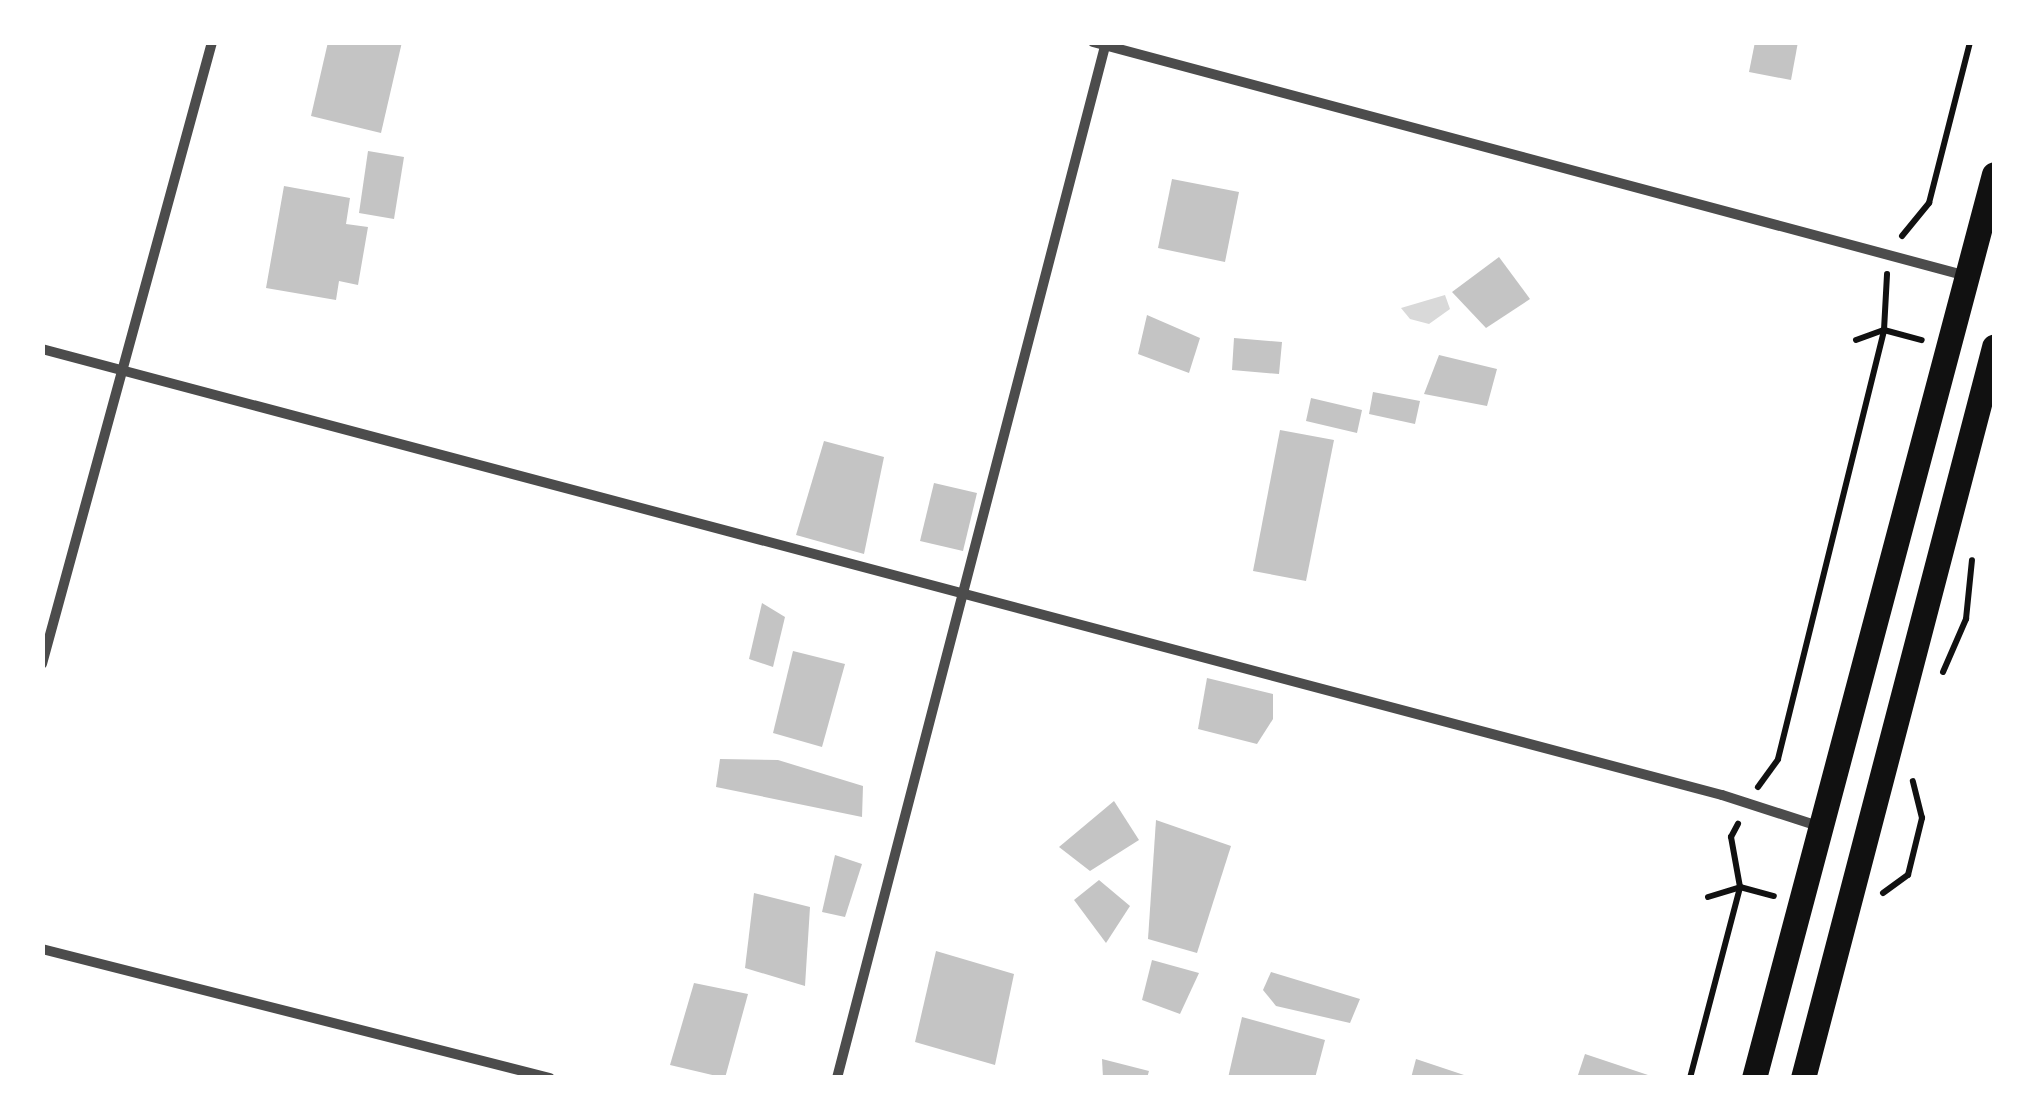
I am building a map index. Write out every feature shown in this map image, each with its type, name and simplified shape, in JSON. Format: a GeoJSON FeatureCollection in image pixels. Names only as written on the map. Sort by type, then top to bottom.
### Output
{"type":"FeatureCollection","features":[{"type":"Feature","properties":{"kind":"main road"},"geometry":{"type":"LineString","coordinates":[[1754,1078],[1824,828],[1994,174]]}},
{"type":"Feature","properties":{"kind":"main road"},"geometry":{"type":"LineString","coordinates":[[1803,1078],[1994,347]]}},
{"type":"Feature","properties":{"kind":"street"},"geometry":{"type":"LineString","coordinates":[[42,664],[212,42]]}},
{"type":"Feature","properties":{"kind":"street"},"geometry":{"type":"LineString","coordinates":[[837,1078],[966,598],[1099,44],[1888,252],[1968,277]]}},
{"type":"Feature","properties":{"kind":"street"},"geometry":{"type":"LineString","coordinates":[[42,348],[966,598],[1749,802],[1824,828]]}},
{"type":"Feature","properties":{"kind":"street"},"geometry":{"type":"LineString","coordinates":[[42,950],[550,1078]]}},
{"type":"Feature","properties":{"kind":"path"},"geometry":{"type":"LineString","coordinates":[[1690,1078],[1740,887],[1731,837],[1778,759],[1884,330],[1888,252],[1929,203],[1970,42]]}},
{"type":"Feature","properties":{"kind":"shaded area"},"geometry":{"type":"Polygon","coordinates":[[[1445,295],[1450,309],[1429,324],[1410,319],[1401,308],[1445,295]]]}},
{"type":"Feature","properties":{"kind":"building"},"geometry":{"type":"Polygon","coordinates":[[[328,42],[402,42],[381,133],[311,116],[328,42]]]}},
{"type":"Feature","properties":{"kind":"building"},"geometry":{"type":"Polygon","coordinates":[[[1755,42],[1798,42],[1791,80],[1749,72],[1755,42]]]}},
{"type":"Feature","properties":{"kind":"building"},"geometry":{"type":"Polygon","coordinates":[[[368,151],[404,157],[394,219],[359,213],[368,151]]]}},
{"type":"Feature","properties":{"kind":"building"},"geometry":{"type":"Polygon","coordinates":[[[1172,179],[1239,192],[1225,262],[1158,248],[1172,179]]]}},
{"type":"Feature","properties":{"kind":"building"},"geometry":{"type":"Polygon","coordinates":[[[284,186],[350,198],[346,224],[368,227],[358,285],[339,281],[336,300],[266,288],[284,186]]]}},
{"type":"Feature","properties":{"kind":"building"},"geometry":{"type":"Polygon","coordinates":[[[1499,257],[1530,299],[1486,328],[1452,292],[1499,257]]]}},
{"type":"Feature","properties":{"kind":"building"},"geometry":{"type":"Polygon","coordinates":[[[1147,315],[1200,338],[1189,373],[1138,354],[1147,315]]]}},
{"type":"Feature","properties":{"kind":"building"},"geometry":{"type":"Polygon","coordinates":[[[1234,338],[1282,342],[1279,374],[1232,370],[1234,338]]]}},
{"type":"Feature","properties":{"kind":"building"},"geometry":{"type":"Polygon","coordinates":[[[1439,355],[1497,369],[1487,406],[1424,394],[1439,355]]]}},
{"type":"Feature","properties":{"kind":"building"},"geometry":{"type":"Polygon","coordinates":[[[1373,392],[1420,401],[1415,424],[1369,414],[1373,392]]]}},
{"type":"Feature","properties":{"kind":"building"},"geometry":{"type":"Polygon","coordinates":[[[1311,398],[1362,410],[1357,433],[1306,421],[1311,398]]]}},
{"type":"Feature","properties":{"kind":"building"},"geometry":{"type":"Polygon","coordinates":[[[1280,430],[1334,440],[1306,581],[1253,571],[1280,430]]]}},
{"type":"Feature","properties":{"kind":"building"},"geometry":{"type":"Polygon","coordinates":[[[824,441],[884,457],[864,554],[796,535],[824,441]]]}},
{"type":"Feature","properties":{"kind":"building"},"geometry":{"type":"Polygon","coordinates":[[[934,483],[977,493],[963,551],[920,541],[934,483]]]}},
{"type":"Feature","properties":{"kind":"building"},"geometry":{"type":"Polygon","coordinates":[[[762,603],[785,617],[773,667],[749,659],[762,603]]]}},
{"type":"Feature","properties":{"kind":"building"},"geometry":{"type":"Polygon","coordinates":[[[793,651],[845,664],[822,747],[773,733],[793,651]]]}},
{"type":"Feature","properties":{"kind":"building"},"geometry":{"type":"Polygon","coordinates":[[[1207,678],[1273,694],[1273,719],[1257,744],[1198,729],[1207,678]]]}},
{"type":"Feature","properties":{"kind":"building"},"geometry":{"type":"Polygon","coordinates":[[[720,759],[778,760],[863,786],[862,817],[716,787],[720,759]]]}},
{"type":"Feature","properties":{"kind":"building"},"geometry":{"type":"Polygon","coordinates":[[[1114,801],[1139,840],[1090,871],[1059,847],[1114,801]]]}},
{"type":"Feature","properties":{"kind":"building"},"geometry":{"type":"Polygon","coordinates":[[[1156,820],[1231,846],[1197,953],[1148,939],[1156,820]]]}},
{"type":"Feature","properties":{"kind":"building"},"geometry":{"type":"Polygon","coordinates":[[[835,855],[862,864],[845,917],[822,912],[835,855]]]}},
{"type":"Feature","properties":{"kind":"building"},"geometry":{"type":"Polygon","coordinates":[[[1099,880],[1130,906],[1106,943],[1074,900],[1099,880]]]}},
{"type":"Feature","properties":{"kind":"building"},"geometry":{"type":"Polygon","coordinates":[[[754,893],[810,907],[805,986],[745,968],[754,893]]]}},
{"type":"Feature","properties":{"kind":"building"},"geometry":{"type":"Polygon","coordinates":[[[936,951],[1014,974],[995,1065],[915,1042],[936,951]]]}},
{"type":"Feature","properties":{"kind":"building"},"geometry":{"type":"Polygon","coordinates":[[[1152,960],[1199,973],[1180,1014],[1142,1000],[1152,960]]]}},
{"type":"Feature","properties":{"kind":"building"},"geometry":{"type":"Polygon","coordinates":[[[1271,972],[1360,999],[1350,1023],[1276,1006],[1263,990],[1271,972]]]}},
{"type":"Feature","properties":{"kind":"building"},"geometry":{"type":"Polygon","coordinates":[[[694,983],[748,994],[725,1078],[670,1065],[694,983]]]}},
{"type":"Feature","properties":{"kind":"building"},"geometry":{"type":"Polygon","coordinates":[[[1242,1017],[1325,1040],[1315,1078],[1228,1078],[1242,1017]]]}},
{"type":"Feature","properties":{"kind":"building"},"geometry":{"type":"Polygon","coordinates":[[[1585,1054],[1654,1077],[1654,1078],[1577,1078],[1585,1054]]]}},
{"type":"Feature","properties":{"kind":"building"},"geometry":{"type":"Polygon","coordinates":[[[1102,1059],[1149,1071],[1147,1078],[1103,1078],[1102,1059]]]}},
{"type":"Feature","properties":{"kind":"building"},"geometry":{"type":"Polygon","coordinates":[[[1416,1059],[1470,1077],[1470,1078],[1411,1078],[1416,1059]]]}}]}
